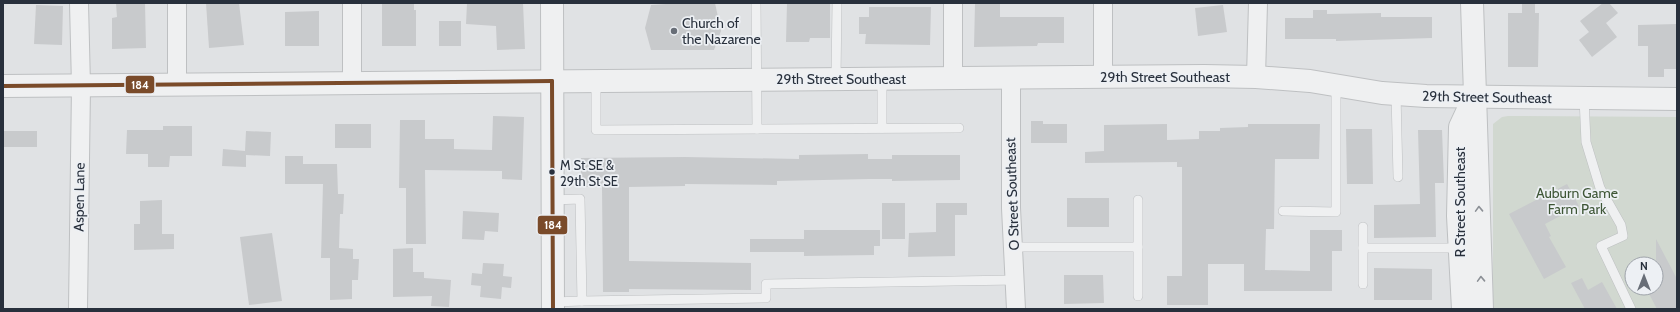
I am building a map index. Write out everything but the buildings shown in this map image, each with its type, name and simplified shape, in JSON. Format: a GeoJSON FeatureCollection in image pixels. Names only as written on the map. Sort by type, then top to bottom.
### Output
{"type":"FeatureCollection","features":[{"type":"Feature","properties":{"kind":"street","name":"Aspen Lane"},"geometry":{"type":"LineString","coordinates":[[78,309],[80,86],[79,3]]}},
{"type":"Feature","properties":{"kind":"street"},"geometry":{"type":"LineString","coordinates":[[177,3],[177,85]]}},
{"type":"Feature","properties":{"kind":"street"},"geometry":{"type":"LineString","coordinates":[[352,3],[352,82]]}},
{"type":"Feature","properties":{"kind":"street"},"geometry":{"type":"LineString","coordinates":[[552,3],[553,305]]}},
{"type":"Feature","properties":{"kind":"street"},"geometry":{"type":"LineString","coordinates":[[953,3],[953,78]]}},
{"type":"Feature","properties":{"kind":"street"},"geometry":{"type":"LineString","coordinates":[[1103,3],[1103,77]]}},
{"type":"Feature","properties":{"kind":"street"},"geometry":{"type":"LineString","coordinates":[[1256,77],[1258,3]]}},
{"type":"Feature","properties":{"kind":"street","name":"R Street Southeast"},"geometry":{"type":"LineString","coordinates":[[1472,3],[1482,309]]}},
{"type":"Feature","properties":{"kind":"street","name":"29th Street Southeast"},"geometry":{"type":"LineString","coordinates":[[3,86],[836,78],[1011,79],[1103,77],[1256,77],[1336,85],[1396,94],[1474,97],[1677,99]]}},
{"type":"Feature","properties":{"kind":"street","name":"O Street Southeast"},"geometry":{"type":"LineString","coordinates":[[1011,79],[1011,208],[1016,280],[1016,309]]}},
{"type":"Feature","properties":{"kind":"street","name":"R Street Southeast"},"geometry":{"type":"LineString","coordinates":[[1463,309],[1459,248],[1460,127],[1474,97]]}},
{"type":"Feature","properties":{"kind":"lane"},"geometry":{"type":"LineString","coordinates":[[756,3],[757,129]]}},
{"type":"Feature","properties":{"kind":"lane"},"geometry":{"type":"LineString","coordinates":[[836,78],[837,3]]}},
{"type":"Feature","properties":{"kind":"lane"},"geometry":{"type":"LineString","coordinates":[[882,78],[882,128]]}},
{"type":"Feature","properties":{"kind":"lane"},"geometry":{"type":"LineString","coordinates":[[596,81],[596,130],[959,128]]}},
{"type":"Feature","properties":{"kind":"lane"},"geometry":{"type":"LineString","coordinates":[[1284,211],[1336,212],[1336,85]]}},
{"type":"Feature","properties":{"kind":"lane"},"geometry":{"type":"LineString","coordinates":[[1396,94],[1398,177]]}},
{"type":"Feature","properties":{"kind":"lane"},"geometry":{"type":"LineString","coordinates":[[1584,98],[1586,142],[1600,188],[1621,225],[1623,236],[1601,246],[1631,309]]}},
{"type":"Feature","properties":{"kind":"lane"},"geometry":{"type":"LineString","coordinates":[[552,200],[580,199],[582,301]]}},
{"type":"Feature","properties":{"kind":"lane"},"geometry":{"type":"LineString","coordinates":[[1138,200],[1138,296]]}},
{"type":"Feature","properties":{"kind":"lane"},"geometry":{"type":"LineString","coordinates":[[1362,227],[1362,284]]}},
{"type":"Feature","properties":{"kind":"lane"},"geometry":{"type":"LineString","coordinates":[[1014,247],[1138,247]]}},
{"type":"Feature","properties":{"kind":"lane"},"geometry":{"type":"LineString","coordinates":[[1362,248],[1459,248]]}},
{"type":"Feature","properties":{"kind":"lane"},"geometry":{"type":"LineString","coordinates":[[553,305],[582,301],[766,298],[766,284],[1016,280]]}},
{"type":"Feature","properties":{"kind":"green space","name":"Auburn Game Farm Park"},"geometry":{"type":"Polygon","coordinates":[[[1508,116],[1677,117],[1677,309],[1493,309],[1493,124],[1502,117],[1508,116]]]}},
{"type":"Feature","properties":{"kind":"transit line","name":"184"},"geometry":{"type":"LineString","coordinates":[[552,81],[553,309]]}},
{"type":"Feature","properties":{"kind":"transit line","name":"184"},"geometry":{"type":"LineString","coordinates":[[3,86],[552,81]]}},
{"type":"Feature","properties":{"kind":"place","name":"Church of the Nazarene"},"geometry":{"type":"Point","coordinates":[674,31]}},
{"type":"Feature","properties":{"kind":"place","name":"M St SE & 29th St SE"},"geometry":{"type":"Point","coordinates":[552,172]}}]}
